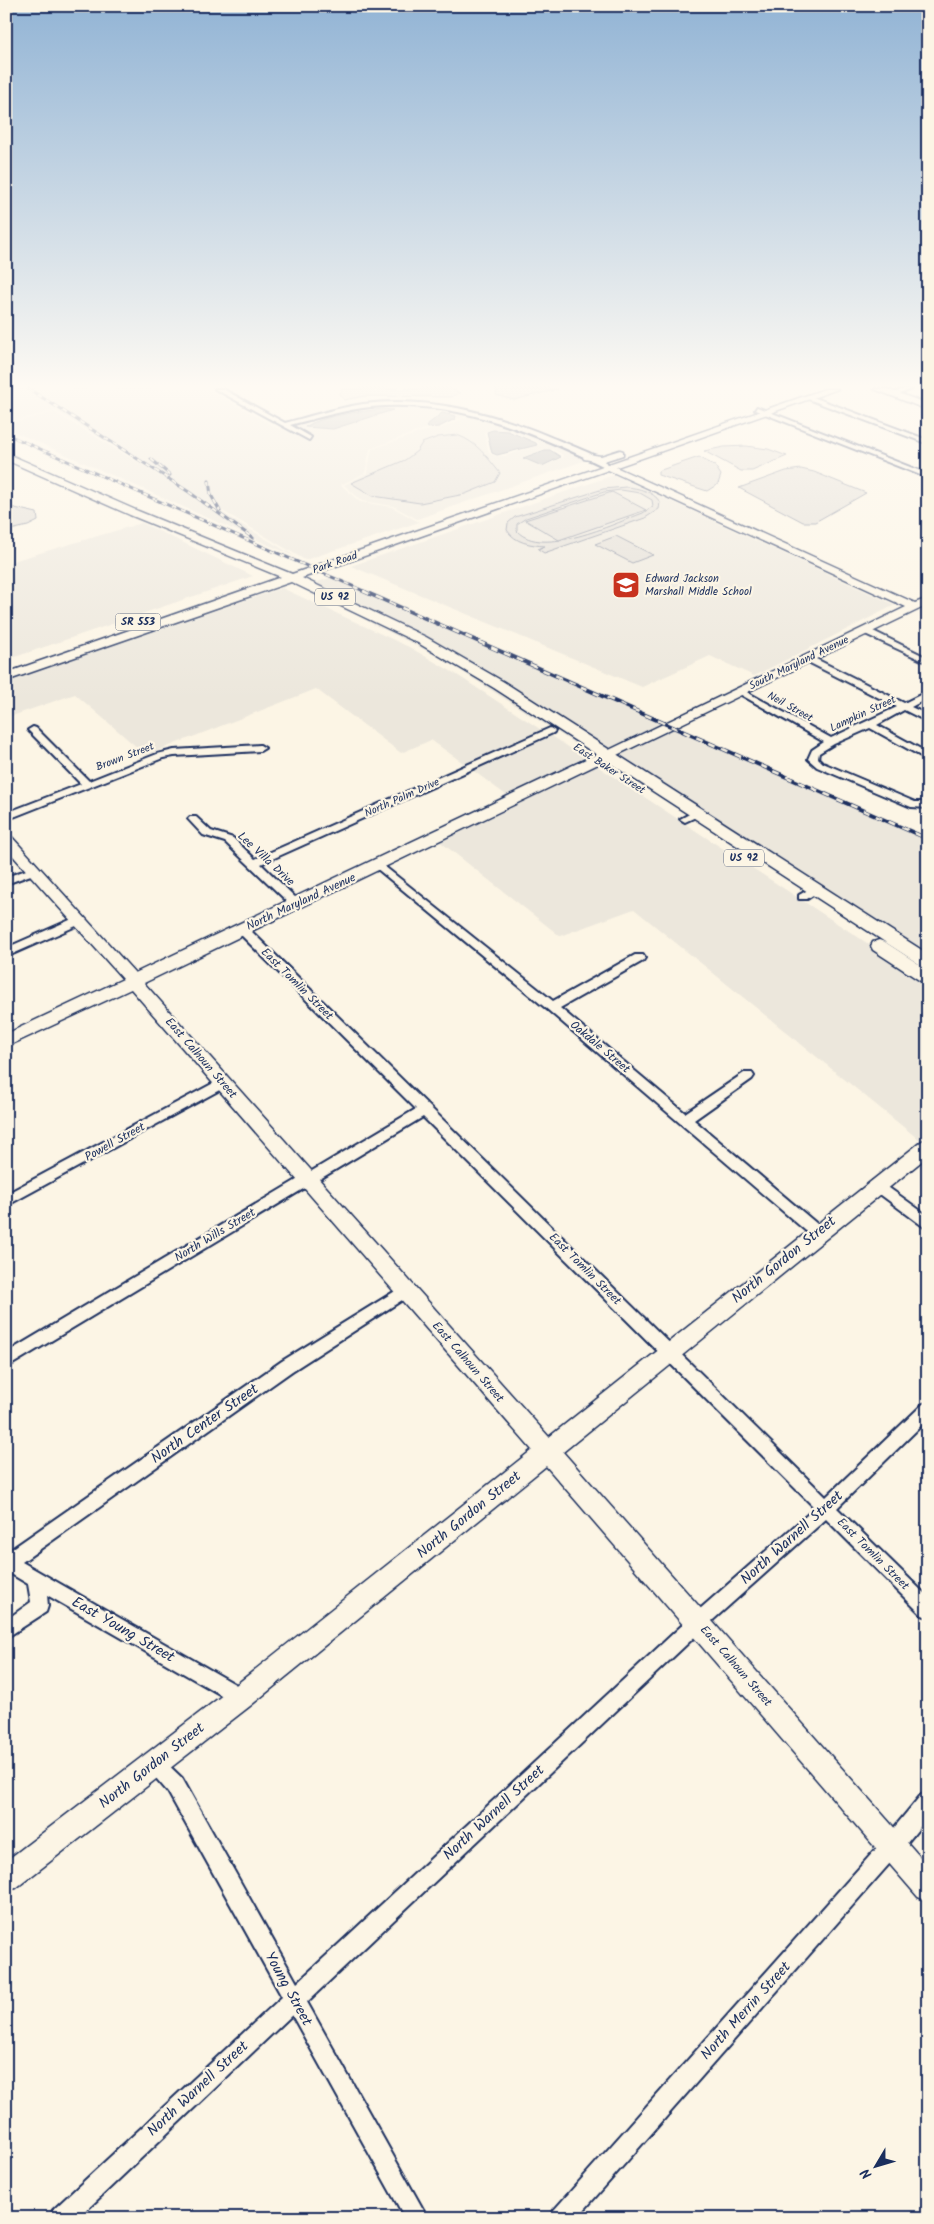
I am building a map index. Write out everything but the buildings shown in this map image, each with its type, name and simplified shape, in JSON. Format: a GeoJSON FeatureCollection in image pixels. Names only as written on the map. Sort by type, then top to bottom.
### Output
{"type":"FeatureCollection","features":[{"type":"Feature","properties":{"kind":"main road","name":"US 92"},"geometry":{"type":"LineString","coordinates":[[88,493],[158,524],[226,549],[281,579]]}},
{"type":"Feature","properties":{"kind":"main road","name":"Park Road"},"geometry":{"type":"LineString","coordinates":[[6,677],[515,493]]}},
{"type":"Feature","properties":{"kind":"main road","name":"Park Road"},"geometry":{"type":"LineString","coordinates":[[6,665],[281,579],[536,493]]}},
{"type":"Feature","properties":{"kind":"main road","name":"East Baker Street"},"geometry":{"type":"LineString","coordinates":[[281,579],[362,616],[377,619],[468,666],[601,758],[926,970]]}},
{"type":"Feature","properties":{"kind":"main road","name":"East Baker Street"},"geometry":{"type":"LineString","coordinates":[[281,579],[412,646],[465,676],[550,731],[601,758]]}},
{"type":"Feature","properties":{"kind":"street"},"geometry":{"type":"LineString","coordinates":[[669,493],[923,604]]}},
{"type":"Feature","properties":{"kind":"street","name":"South Maryland Avenue"},"geometry":{"type":"LineString","coordinates":[[601,758],[923,604]]}},
{"type":"Feature","properties":{"kind":"street"},"geometry":{"type":"LineString","coordinates":[[866,631],[928,661]]}},
{"type":"Feature","properties":{"kind":"street"},"geometry":{"type":"LineString","coordinates":[[809,659],[928,719]]}},
{"type":"Feature","properties":{"kind":"street","name":"Neil Street"},"geometry":{"type":"LineString","coordinates":[[740,692],[830,742]]}},
{"type":"Feature","properties":{"kind":"street","name":"Lampkin Street"},"geometry":{"type":"LineString","coordinates":[[926,806],[906,801],[820,766],[813,759],[815,752],[830,742],[870,725],[928,694]]}},
{"type":"Feature","properties":{"kind":"street"},"geometry":{"type":"LineString","coordinates":[[870,725],[928,757]]}},
{"type":"Feature","properties":{"kind":"street"},"geometry":{"type":"LineString","coordinates":[[34,730],[88,785]]}},
{"type":"Feature","properties":{"kind":"street","name":"North Palm Drive"},"geometry":{"type":"LineString","coordinates":[[253,864],[550,731]]}},
{"type":"Feature","properties":{"kind":"street","name":"Brown Street"},"geometry":{"type":"LineString","coordinates":[[6,817],[160,756],[260,748]]}},
{"type":"Feature","properties":{"kind":"street","name":"North Maryland Avenue"},"geometry":{"type":"LineString","coordinates":[[6,1041],[601,758]]}},
{"type":"Feature","properties":{"kind":"street","name":"Lee Villa Drive"},"geometry":{"type":"LineString","coordinates":[[193,819],[207,833],[229,840],[296,904]]}},
{"type":"Feature","properties":{"kind":"street","name":"East Calhoun Street"},"geometry":{"type":"LineString","coordinates":[[6,839],[698,1622],[891,1847],[928,1887]]}},
{"type":"Feature","properties":{"kind":"street","name":"Oakdale Street"},"geometry":{"type":"LineString","coordinates":[[379,865],[552,1007],[818,1233]]}},
{"type":"Feature","properties":{"kind":"street"},"geometry":{"type":"LineString","coordinates":[[6,881],[35,870]]}},
{"type":"Feature","properties":{"kind":"street"},"geometry":{"type":"LineString","coordinates":[[6,953],[79,920]]}},
{"type":"Feature","properties":{"kind":"street","name":"East Tomlin Street"},"geometry":{"type":"LineString","coordinates":[[242,930],[928,1609]]}},
{"type":"Feature","properties":{"kind":"street"},"geometry":{"type":"LineString","coordinates":[[552,1007],[639,958]]}},
{"type":"Feature","properties":{"kind":"street"},"geometry":{"type":"LineString","coordinates":[[685,1120],[748,1076]]}},
{"type":"Feature","properties":{"kind":"street","name":"Powell Street"},"geometry":{"type":"LineString","coordinates":[[6,1201],[223,1083]]}},
{"type":"Feature","properties":{"kind":"street","name":"North Wills Street"},"geometry":{"type":"LineString","coordinates":[[6,1361],[424,1110]]}},
{"type":"Feature","properties":{"kind":"street","name":"North Gordon Street"},"geometry":{"type":"LineString","coordinates":[[6,1878],[240,1697],[928,1146]]}},
{"type":"Feature","properties":{"kind":"street"},"geometry":{"type":"LineString","coordinates":[[878,1185],[928,1224]]}},
{"type":"Feature","properties":{"kind":"street","name":"North Center Street"},"geometry":{"type":"LineString","coordinates":[[7,1562],[287,1366],[405,1290]]}},
{"type":"Feature","properties":{"kind":"street","name":"North Warnell Street"},"geometry":{"type":"LineString","coordinates":[[61,2218],[698,1622],[826,1508],[928,1409]]}},
{"type":"Feature","properties":{"kind":"street","name":"East Young Street"},"geometry":{"type":"LineString","coordinates":[[7,1562],[240,1697]]}},
{"type":"Feature","properties":{"kind":"street"},"geometry":{"type":"LineString","coordinates":[[6,1630],[40,1606],[36,1580]]}},
{"type":"Feature","properties":{"kind":"street","name":"Young Street"},"geometry":{"type":"LineString","coordinates":[[155,1764],[175,1785],[417,2218]]}},
{"type":"Feature","properties":{"kind":"street","name":"North Merrin Street"},"geometry":{"type":"LineString","coordinates":[[562,2218],[891,1847],[928,1802]]}},
{"type":"Feature","properties":{"kind":"shaded area"},"geometry":{"type":"Polygon","coordinates":[[[152,493],[189,493],[296,557],[152,493]]]}},
{"type":"Feature","properties":{"kind":"shaded area"},"geometry":{"type":"Polygon","coordinates":[[[192,493],[350,493],[360,502],[392,507],[419,522],[305,560],[192,493]]]}},
{"type":"Feature","properties":{"kind":"shaded area"},"geometry":{"type":"Polygon","coordinates":[[[353,493],[368,493],[373,496],[420,503],[468,493],[492,493],[417,519],[393,506],[362,501],[353,493]]]}},
{"type":"Feature","properties":{"kind":"shaded area"},"geometry":{"type":"Polygon","coordinates":[[[368,493],[468,493],[420,503],[373,496],[368,493]]]}},
{"type":"Feature","properties":{"kind":"shaded area","name":"Edward Jackson Marshall Middle School"},"geometry":{"type":"Polygon","coordinates":[[[563,493],[652,493],[895,605],[754,676],[710,656],[642,687],[351,566],[563,493]]]}},
{"type":"Feature","properties":{"kind":"shaded area"},"geometry":{"type":"Polygon","coordinates":[[[591,493],[602,493],[526,518],[517,524],[517,531],[528,538],[543,541],[560,540],[597,531],[643,513],[653,506],[652,500],[639,493],[649,493],[660,502],[659,509],[645,518],[544,553],[538,549],[545,546],[519,541],[510,534],[507,530],[508,523],[515,517],[591,493]]]}},
{"type":"Feature","properties":{"kind":"shaded area"},"geometry":{"type":"Polygon","coordinates":[[[610,493],[613,493],[646,510],[559,540],[525,520],[610,493]]]}},
{"type":"Feature","properties":{"kind":"shaded area"},"geometry":{"type":"Polygon","coordinates":[[[748,493],[866,493],[815,522],[803,522],[748,493]]]}},
{"type":"Feature","properties":{"kind":"shaded area"},"geometry":{"type":"Polygon","coordinates":[[[6,506],[37,513],[38,521],[28,526],[6,531],[6,506]]]}},
{"type":"Feature","properties":{"kind":"shaded area"},"geometry":{"type":"Polygon","coordinates":[[[142,523],[253,576],[6,660],[6,563],[142,523]]]}},
{"type":"Feature","properties":{"kind":"shaded area"},"geometry":{"type":"Polygon","coordinates":[[[616,536],[653,555],[632,563],[595,544],[616,536]]]}},
{"type":"Feature","properties":{"kind":"shaded area"},"geometry":{"type":"Polygon","coordinates":[[[335,576],[669,723],[608,752],[502,684],[312,584],[335,576]]]}},
{"type":"Feature","properties":{"kind":"shaded area"},"geometry":{"type":"Polygon","coordinates":[[[282,588],[409,647],[454,673],[543,731],[466,765],[431,740],[401,753],[316,689],[146,755],[75,694],[6,718],[6,682],[282,588]]]}},
{"type":"Feature","properties":{"kind":"shaded area"},"geometry":{"type":"Polygon","coordinates":[[[361,618],[375,620],[441,654],[601,755],[596,757],[439,657],[361,618]]]}},
{"type":"Feature","properties":{"kind":"shaded area"},"geometry":{"type":"Polygon","coordinates":[[[676,726],[928,837],[928,957],[614,756],[676,726]]]}},
{"type":"Feature","properties":{"kind":"shaded area"},"geometry":{"type":"Polygon","coordinates":[[[549,734],[588,760],[510,798],[471,769],[549,734]]]}},
{"type":"Feature","properties":{"kind":"shaded area"},"geometry":{"type":"Polygon","coordinates":[[[594,764],[928,983],[928,1138],[922,1142],[634,909],[560,936],[438,840],[594,764]]]}},
{"type":"Feature","properties":{"kind":"railway"},"geometry":{"type":"LineString","coordinates":[[140,493],[366,592]]}},
{"type":"Feature","properties":{"kind":"railway"},"geometry":{"type":"LineString","coordinates":[[190,493],[253,538]]}},
{"type":"Feature","properties":{"kind":"railway"},"geometry":{"type":"LineString","coordinates":[[211,493],[220,511]]}},
{"type":"Feature","properties":{"kind":"railway"},"geometry":{"type":"LineString","coordinates":[[363,591],[928,839]]}},
{"type":"Feature","properties":{"kind":"place","name":"Edward Jackson Marshall Middle School"},"geometry":{"type":"Point","coordinates":[626,585]}}]}
